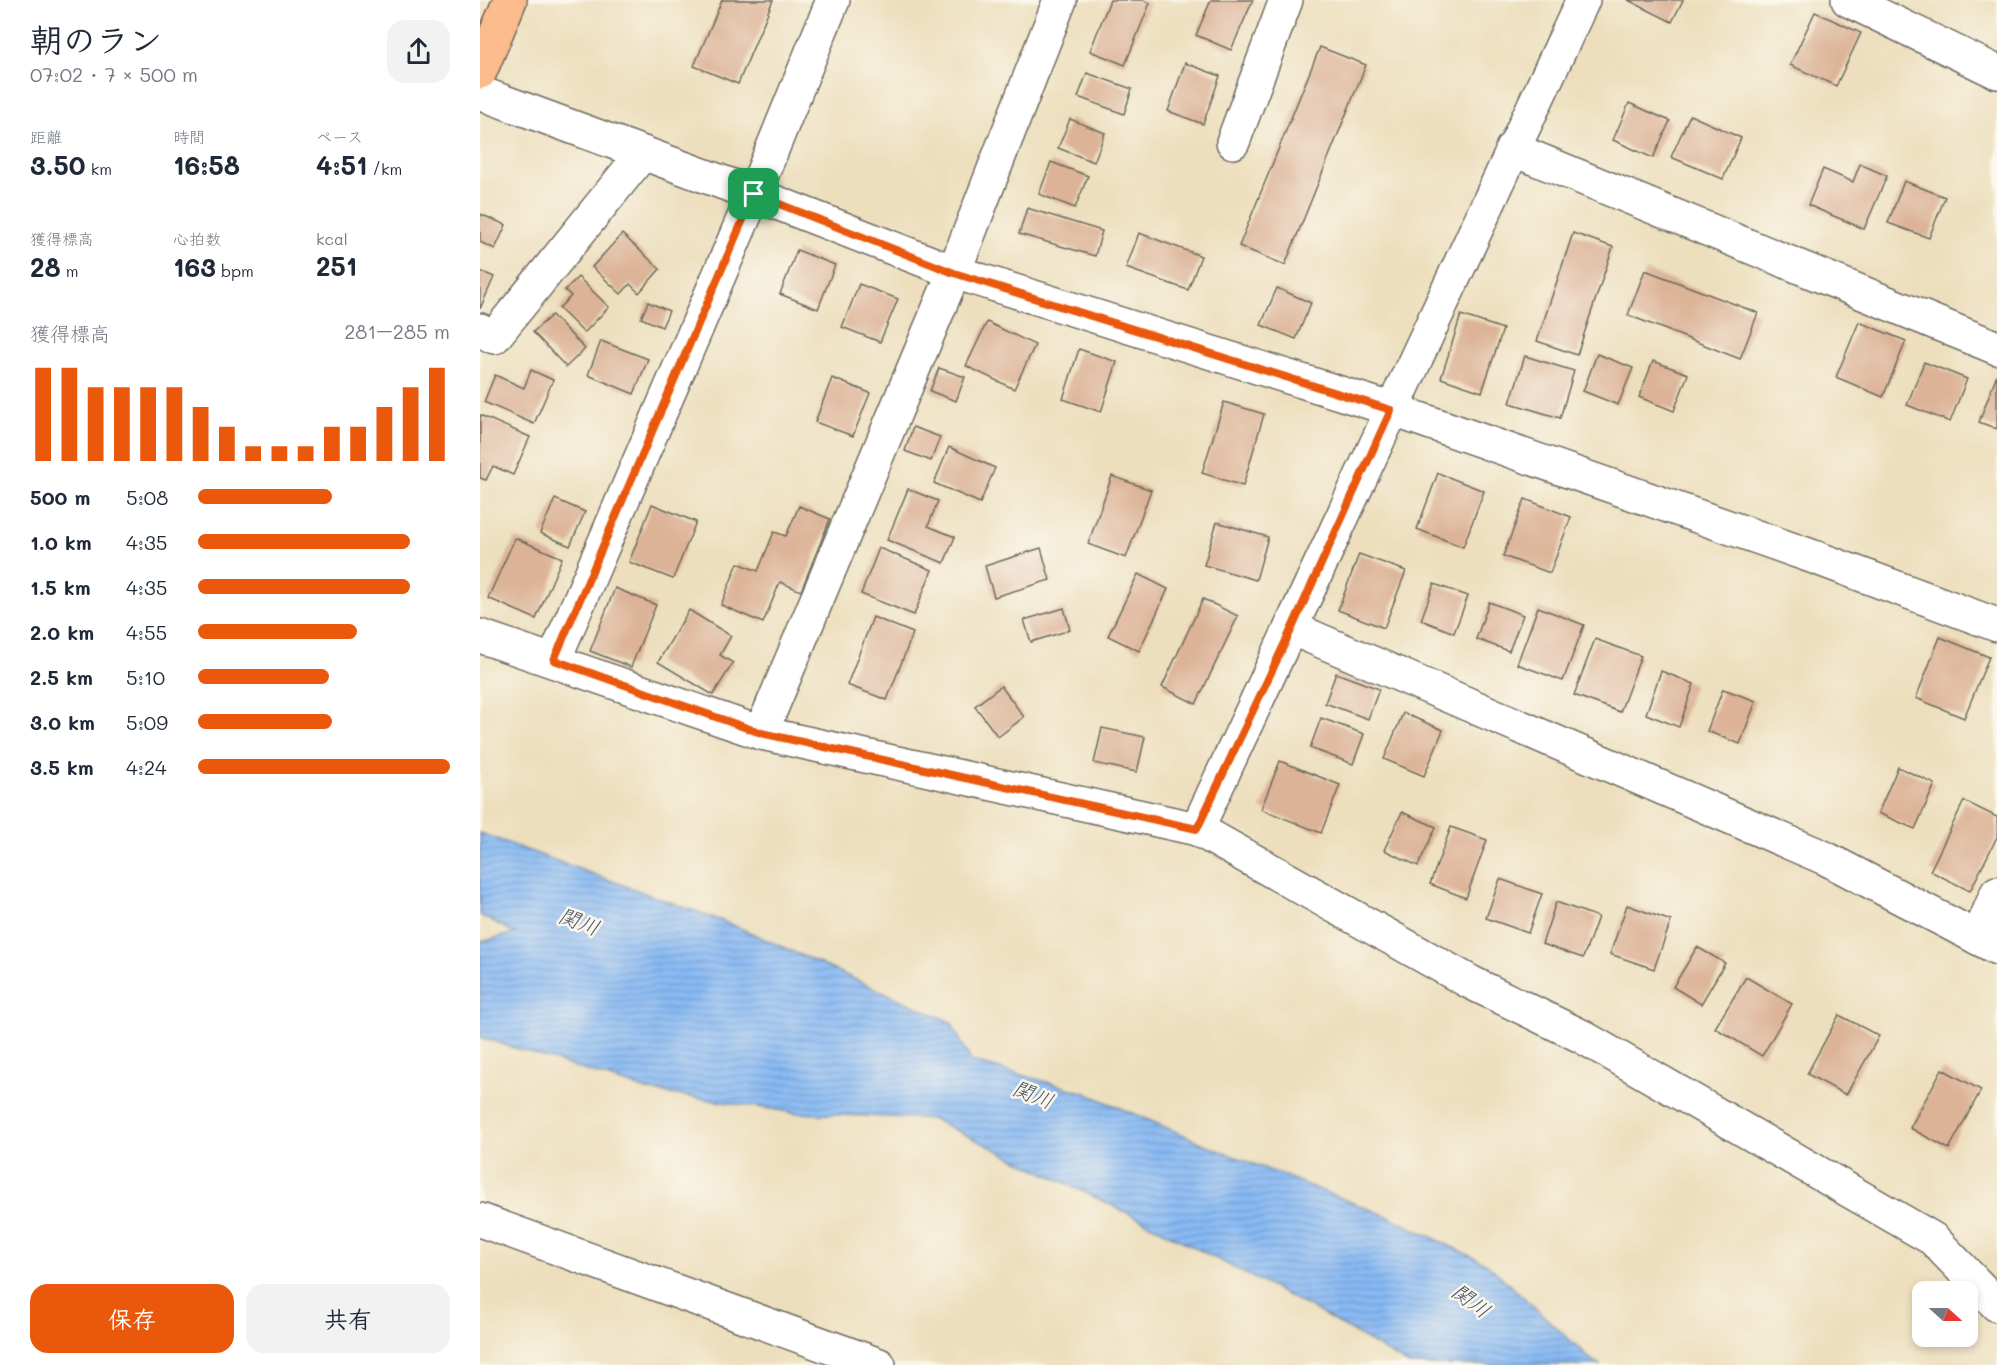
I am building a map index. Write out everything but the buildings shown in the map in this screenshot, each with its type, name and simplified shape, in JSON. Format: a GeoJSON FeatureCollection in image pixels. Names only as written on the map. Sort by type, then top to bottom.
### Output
{"type":"FeatureCollection","features":[{"type":"Feature","properties":{"kind":"main road"},"geometry":{"type":"LineString","coordinates":[[480,72],[510,0]]}},
{"type":"Feature","properties":{"kind":"street"},"geometry":{"type":"LineString","coordinates":[[554,660],[754,194],[833,0]]}},
{"type":"Feature","properties":{"kind":"street"},"geometry":{"type":"LineString","coordinates":[[1233,142],[1286,0]]}},
{"type":"Feature","properties":{"kind":"street"},"geometry":{"type":"LineString","coordinates":[[1197,829],[1583,0]]}},
{"type":"Feature","properties":{"kind":"street"},"geometry":{"type":"LineString","coordinates":[[1848,0],[1997,72]]}},
{"type":"Feature","properties":{"kind":"street"},"geometry":{"type":"LineString","coordinates":[[761,733],[954,273],[1050,3]]}},
{"type":"Feature","properties":{"kind":"street"},"geometry":{"type":"LineString","coordinates":[[480,93],[754,194],[954,273],[1391,410],[1814,557],[1997,625]]}},
{"type":"Feature","properties":{"kind":"street"},"geometry":{"type":"LineString","coordinates":[[1512,149],[1997,348]]}},
{"type":"Feature","properties":{"kind":"street"},"geometry":{"type":"LineString","coordinates":[[480,330],[494,337],[642,153]]}},
{"type":"Feature","properties":{"kind":"street"},"geometry":{"type":"LineString","coordinates":[[1292,628],[1825,858],[1987,943],[1997,892]]}},
{"type":"Feature","properties":{"kind":"street"},"geometry":{"type":"LineString","coordinates":[[480,636],[761,733],[1197,829],[1470,982],[1581,1036],[1932,1239],[1997,1305]]}},
{"type":"Feature","properties":{"kind":"street"},"geometry":{"type":"LineString","coordinates":[[480,1220],[879,1365]]}},
{"type":"Feature","properties":{"kind":"water","name":"関川"},"geometry":{"type":"Polygon","coordinates":[[[480,833],[733,925],[951,1022],[971,1061],[1083,1092],[1223,1152],[1392,1218],[1487,1264],[1594,1362],[1601,1365],[1409,1365],[1317,1311],[1146,1222],[933,1119],[797,1113],[650,1091],[480,1037],[480,942],[515,933],[480,915],[480,833]]]}},
{"type":"Feature","properties":{"kind":"route"},"geometry":{"type":"LineString","coordinates":[[754,194],[954,273],[1391,410],[1197,829],[761,733],[554,660],[754,194]]}}]}
